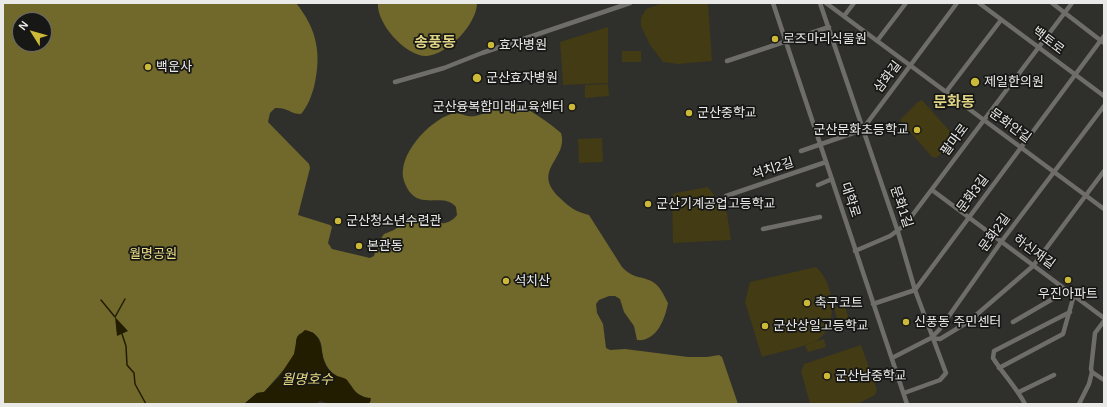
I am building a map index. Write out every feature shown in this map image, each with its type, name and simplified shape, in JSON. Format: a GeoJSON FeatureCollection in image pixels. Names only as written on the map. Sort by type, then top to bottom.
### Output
{"type":"FeatureCollection","features":[{"type":"Feature","properties":{"kind":"street"},"geometry":{"type":"LineString","coordinates":[[395,82],[444,68],[503,46],[630,3]]}},
{"type":"Feature","properties":{"kind":"street","name":"대학로"},"geometry":{"type":"LineString","coordinates":[[773,3],[907,404]]}},
{"type":"Feature","properties":{"kind":"street","name":"문화1길"},"geometry":{"type":"LineString","coordinates":[[820,3],[898,232],[914,290],[931,338],[946,373],[940,380],[904,393]]}},
{"type":"Feature","properties":{"kind":"street","name":"문화안길"},"geometry":{"type":"LineString","coordinates":[[826,3],[983,121],[1104,209]]}},
{"type":"Feature","properties":{"kind":"street"},"geometry":{"type":"LineString","coordinates":[[844,16],[854,3]]}},
{"type":"Feature","properties":{"kind":"street"},"geometry":{"type":"LineString","coordinates":[[877,41],[906,3]]}},
{"type":"Feature","properties":{"kind":"street","name":"삼화길"},"geometry":{"type":"LineString","coordinates":[[862,130],[957,3]]}},
{"type":"Feature","properties":{"kind":"street","name":"백토로"},"geometry":{"type":"LineString","coordinates":[[979,3],[1037,48],[1104,96]]}},
{"type":"Feature","properties":{"kind":"street"},"geometry":{"type":"LineString","coordinates":[[1052,3],[1102,42]]}},
{"type":"Feature","properties":{"kind":"street","name":"팔마로"},"geometry":{"type":"LineString","coordinates":[[855,251],[898,232],[932,190],[1072,3]]}},
{"type":"Feature","properties":{"kind":"street"},"geometry":{"type":"LineString","coordinates":[[946,92],[1002,20]]}},
{"type":"Feature","properties":{"kind":"street"},"geometry":{"type":"LineString","coordinates":[[727,61],[828,27]]}},
{"type":"Feature","properties":{"kind":"street","name":"문화3길"},"geometry":{"type":"LineString","coordinates":[[914,290],[1021,148],[1074,74],[1102,42],[1104,36]]}},
{"type":"Feature","properties":{"kind":"street","name":"문화2길"},"geometry":{"type":"LineString","coordinates":[[892,358],[931,338],[939,330],[1002,242],[1104,106]]}},
{"type":"Feature","properties":{"kind":"street"},"geometry":{"type":"LineString","coordinates":[[801,151],[862,130]]}},
{"type":"Feature","properties":{"kind":"street","name":"석치2길"},"geometry":{"type":"LineString","coordinates":[[726,196],[826,162]]}},
{"type":"Feature","properties":{"kind":"street"},"geometry":{"type":"LineString","coordinates":[[931,338],[940,339],[968,322],[1032,266],[1104,171]]}},
{"type":"Feature","properties":{"kind":"street"},"geometry":{"type":"LineString","coordinates":[[818,185],[832,179]]}},
{"type":"Feature","properties":{"kind":"street","name":"하신재길"},"geometry":{"type":"LineString","coordinates":[[932,190],[1032,266],[1068,290],[1104,319]]}},
{"type":"Feature","properties":{"kind":"street"},"geometry":{"type":"LineString","coordinates":[[763,229],[820,218]]}},
{"type":"Feature","properties":{"kind":"street"},"geometry":{"type":"LineString","coordinates":[[873,304],[914,290]]}},
{"type":"Feature","properties":{"kind":"street"},"geometry":{"type":"LineString","coordinates":[[1013,322],[1068,290]]}},
{"type":"Feature","properties":{"kind":"street"},"geometry":{"type":"LineString","coordinates":[[999,368],[1063,334],[1074,295]]}},
{"type":"Feature","properties":{"kind":"street"},"geometry":{"type":"LineString","coordinates":[[1025,404],[1019,392],[999,368],[993,358],[994,351],[1070,312]]}},
{"type":"Feature","properties":{"kind":"street"},"geometry":{"type":"LineString","coordinates":[[1079,404],[1089,384],[1092,372],[1091,362],[1095,332],[1104,319]]}},
{"type":"Feature","properties":{"kind":"street"},"geometry":{"type":"LineString","coordinates":[[1092,372],[1104,380]]}},
{"type":"Feature","properties":{"kind":"street"},"geometry":{"type":"LineString","coordinates":[[1019,392],[1054,375]]}},
{"type":"Feature","properties":{"kind":"shaded area"},"geometry":{"type":"Polygon","coordinates":[[[663,3],[708,3],[712,61],[678,64],[663,62],[650,45],[641,26],[641,18],[646,9],[663,3]]]}},
{"type":"Feature","properties":{"kind":"shaded area"},"geometry":{"type":"Polygon","coordinates":[[[608,27],[608,83],[563,85],[560,42],[608,27]]]}},
{"type":"Feature","properties":{"kind":"shaded area"},"geometry":{"type":"Polygon","coordinates":[[[622,51],[641,51],[641,62],[622,62],[622,51]]]}},
{"type":"Feature","properties":{"kind":"shaded area"},"geometry":{"type":"Polygon","coordinates":[[[608,84],[609,96],[585,98],[585,85],[608,84]]]}},
{"type":"Feature","properties":{"kind":"shaded area"},"geometry":{"type":"Polygon","coordinates":[[[922,100],[956,138],[953,143],[936,158],[932,157],[900,120],[918,102],[922,100]]]}},
{"type":"Feature","properties":{"kind":"shaded area"},"geometry":{"type":"Polygon","coordinates":[[[602,138],[603,162],[579,163],[578,139],[602,138]]]}},
{"type":"Feature","properties":{"kind":"shaded area"},"geometry":{"type":"Polygon","coordinates":[[[708,187],[727,213],[731,240],[673,243],[672,196],[675,193],[708,187]]]}},
{"type":"Feature","properties":{"kind":"shaded area"},"geometry":{"type":"Polygon","coordinates":[[[816,267],[827,283],[832,303],[830,324],[825,333],[814,342],[762,357],[745,302],[750,282],[816,267]]]}},
{"type":"Feature","properties":{"kind":"shaded area"},"geometry":{"type":"Polygon","coordinates":[[[845,305],[850,324],[839,328],[834,308],[845,305]]]}},
{"type":"Feature","properties":{"kind":"shaded area"},"geometry":{"type":"Polygon","coordinates":[[[824,339],[826,347],[808,352],[805,345],[824,339]]]}},
{"type":"Feature","properties":{"kind":"shaded area"},"geometry":{"type":"Polygon","coordinates":[[[861,345],[877,390],[875,395],[857,404],[810,404],[801,371],[804,364],[861,345]]]}},
{"type":"Feature","properties":{"kind":"green space","name":"월명공원"},"geometry":{"type":"Polygon","coordinates":[[[3,3],[296,3],[309,22],[316,42],[318,64],[314,87],[307,105],[301,114],[275,108],[270,113],[268,122],[309,164],[310,168],[298,215],[330,225],[332,227],[328,243],[332,249],[370,258],[374,256],[378,243],[384,234],[394,230],[412,215],[436,223],[441,223],[452,220],[457,215],[456,207],[450,202],[422,200],[415,197],[409,191],[404,181],[403,171],[405,161],[416,141],[424,132],[442,118],[454,113],[475,116],[507,104],[523,107],[561,133],[562,142],[560,150],[549,172],[549,180],[552,188],[570,207],[576,211],[589,215],[622,267],[634,276],[649,280],[656,284],[668,303],[662,323],[654,334],[644,340],[637,340],[634,326],[624,312],[620,299],[615,296],[609,296],[599,300],[596,304],[597,313],[603,324],[606,348],[610,350],[625,349],[688,357],[707,357],[719,355],[722,357],[738,404],[369,404],[371,400],[359,394],[332,373],[323,357],[321,342],[312,332],[299,334],[296,340],[296,351],[287,366],[264,392],[257,393],[244,404],[3,404],[3,3]]]}},
{"type":"Feature","properties":{"kind":"green space"},"geometry":{"type":"Polygon","coordinates":[[[378,3],[477,3],[476,11],[472,20],[460,37],[444,50],[427,56],[419,55],[410,51],[394,37],[382,20],[378,3]]]}},
{"type":"Feature","properties":{"kind":"water"},"geometry":{"type":"Polygon","coordinates":[[[115,317],[128,331],[117,336],[115,317]]]}},
{"type":"Feature","properties":{"kind":"water","name":"월명호수"},"geometry":{"type":"Polygon","coordinates":[[[305,330],[312,332],[317,336],[326,366],[330,371],[346,379],[358,394],[371,398],[369,404],[330,404],[320,401],[316,404],[244,404],[257,393],[264,392],[279,377],[294,354],[297,337],[305,330]]]}},
{"type":"Feature","properties":{"kind":"waterway"},"geometry":{"type":"LineString","coordinates":[[115,317],[125,299]]}},
{"type":"Feature","properties":{"kind":"waterway"},"geometry":{"type":"LineString","coordinates":[[101,300],[115,317]]}},
{"type":"Feature","properties":{"kind":"waterway"},"geometry":{"type":"LineString","coordinates":[[122,334],[126,346],[127,365],[134,373],[135,384],[146,404]]}},
{"type":"Feature","properties":{"kind":"place","name":"로즈마리식물원"},"geometry":{"type":"Point","coordinates":[775,39]}},
{"type":"Feature","properties":{"kind":"place","name":"효자병원"},"geometry":{"type":"Point","coordinates":[491,45]}},
{"type":"Feature","properties":{"kind":"place","name":"백운사"},"geometry":{"type":"Point","coordinates":[148,67]}},
{"type":"Feature","properties":{"kind":"place","name":"군산효자병원"},"geometry":{"type":"Point","coordinates":[477,78]}},
{"type":"Feature","properties":{"kind":"place","name":"제일한의원"},"geometry":{"type":"Point","coordinates":[975,82]}},
{"type":"Feature","properties":{"kind":"place","name":"군산융복합미래교육센터"},"geometry":{"type":"Point","coordinates":[572,107]}},
{"type":"Feature","properties":{"kind":"place","name":"군산중학교"},"geometry":{"type":"Point","coordinates":[689,113]}},
{"type":"Feature","properties":{"kind":"place","name":"군산문화초등학교"},"geometry":{"type":"Point","coordinates":[917,130]}},
{"type":"Feature","properties":{"kind":"place","name":"군산기계공업고등학교"},"geometry":{"type":"Point","coordinates":[648,204]}},
{"type":"Feature","properties":{"kind":"place","name":"군산청소년수련관"},"geometry":{"type":"Point","coordinates":[338,221]}},
{"type":"Feature","properties":{"kind":"place","name":"본관동"},"geometry":{"type":"Point","coordinates":[359,246]}},
{"type":"Feature","properties":{"kind":"place","name":"우진아파트"},"geometry":{"type":"Point","coordinates":[1068,280]}},
{"type":"Feature","properties":{"kind":"place","name":"석치산"},"geometry":{"type":"Point","coordinates":[506,281]}},
{"type":"Feature","properties":{"kind":"place","name":"축구코트"},"geometry":{"type":"Point","coordinates":[807,303]}},
{"type":"Feature","properties":{"kind":"place","name":"신풍동 주민센터"},"geometry":{"type":"Point","coordinates":[906,322]}},
{"type":"Feature","properties":{"kind":"place","name":"군산상일고등학교"},"geometry":{"type":"Point","coordinates":[765,326]}},
{"type":"Feature","properties":{"kind":"place","name":"군산남중학교"},"geometry":{"type":"Point","coordinates":[827,376]}},
{"type":"Feature","properties":{"kind":"district","name":"송풍동"},"geometry":{"type":"Point","coordinates":[435,43]}},
{"type":"Feature","properties":{"kind":"district","name":"문화동"},"geometry":{"type":"Point","coordinates":[954,103]}}]}
